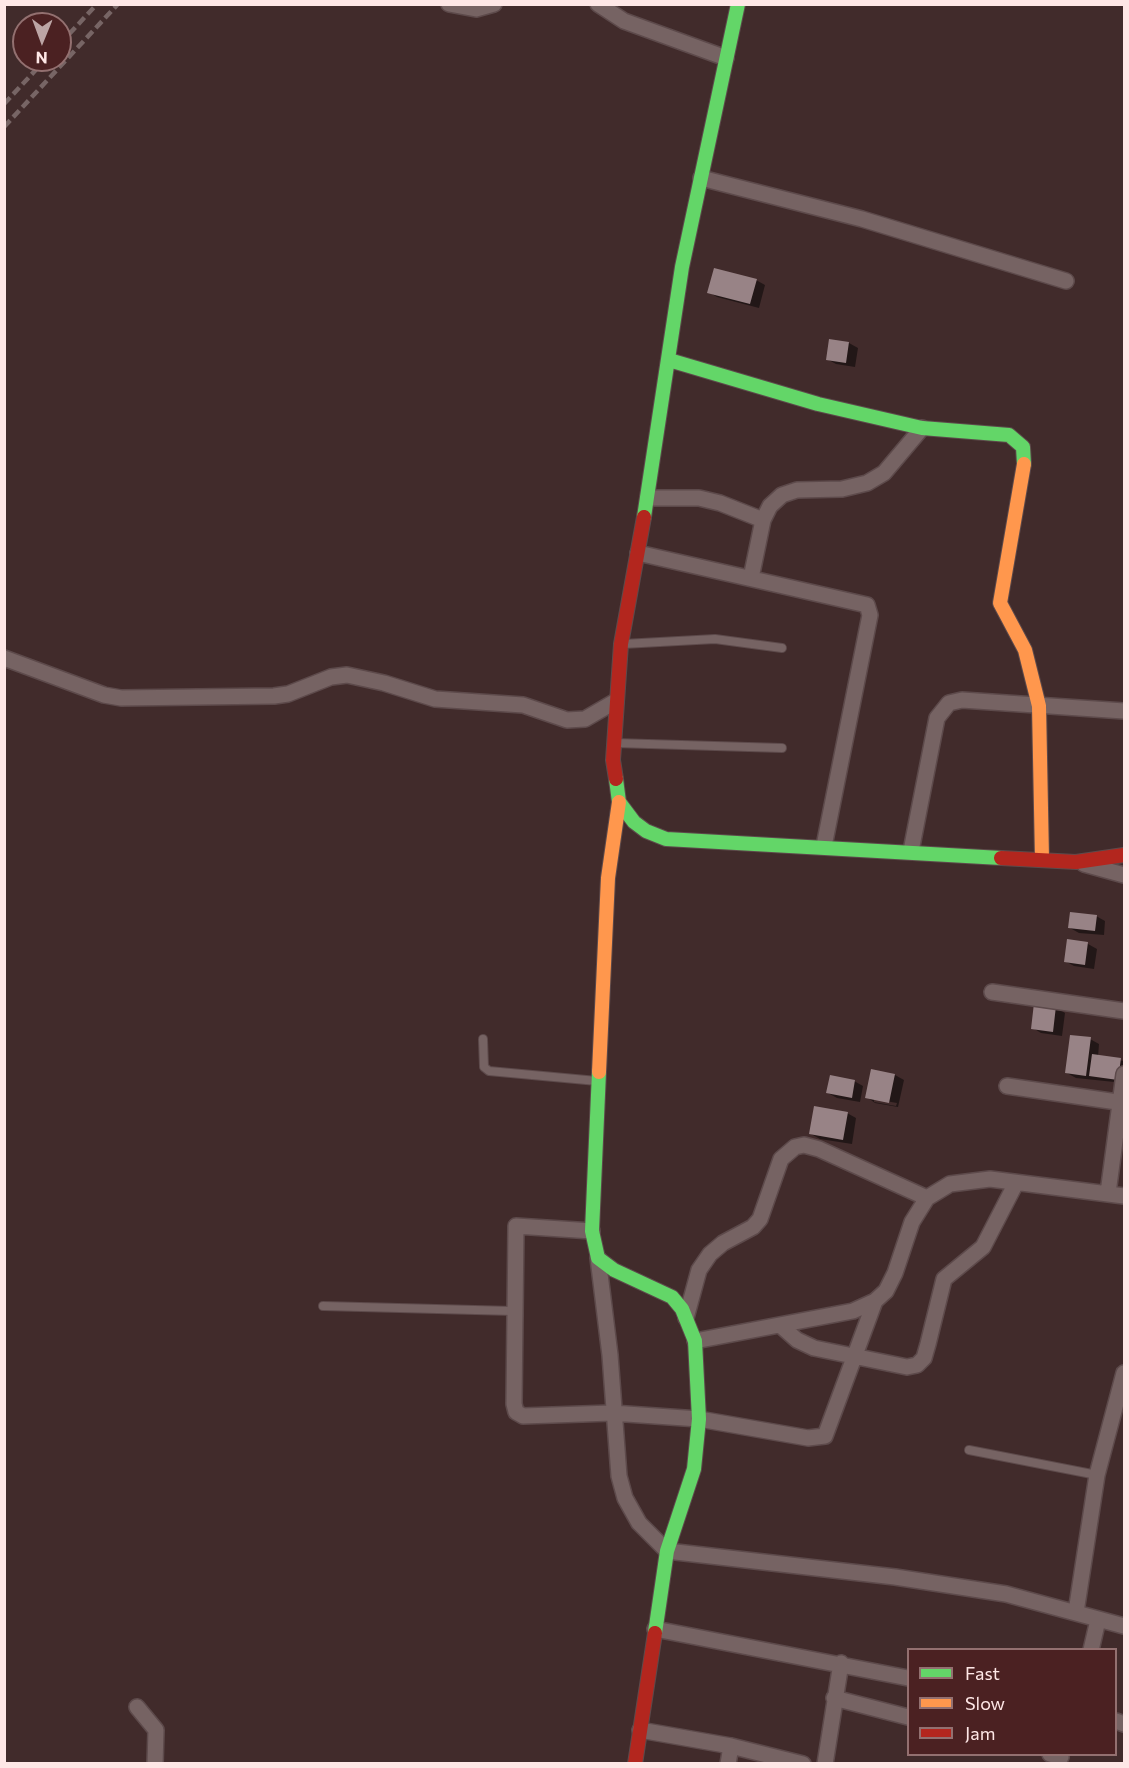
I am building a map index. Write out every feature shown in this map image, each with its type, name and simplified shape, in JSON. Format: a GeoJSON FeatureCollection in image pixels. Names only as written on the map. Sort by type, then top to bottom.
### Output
{"type":"FeatureCollection","features":[{"type":"Feature","properties":{"kind":"street"},"geometry":{"type":"LineString","coordinates":[[449,4],[476,9],[494,4]]}},
{"type":"Feature","properties":{"kind":"street"},"geometry":{"type":"LineString","coordinates":[[598,4],[624,21],[726,58]]}},
{"type":"Feature","properties":{"kind":"street"},"geometry":{"type":"LineString","coordinates":[[738,4],[682,267],[648,498],[621,644],[616,701],[614,743],[619,802],[608,878],[592,1231],[598,1258],[610,1355],[612,1413],[619,1476],[625,1498],[639,1523],[667,1551],[895,1577],[1006,1594],[1125,1626]]}},
{"type":"Feature","properties":{"kind":"street"},"geometry":{"type":"LineString","coordinates":[[701,178],[862,219],[1066,281]]}},
{"type":"Feature","properties":{"kind":"street"},"geometry":{"type":"LineString","coordinates":[[669,360],[818,404],[922,428],[1010,435],[1023,447],[1024,465],[1000,592],[1000,603],[1025,650],[1039,706],[1042,859]]}},
{"type":"Feature","properties":{"kind":"street"},"geometry":{"type":"LineString","coordinates":[[751,578],[763,520],[770,506],[782,495],[797,490],[843,489],[867,483],[891,465],[922,428]]}},
{"type":"Feature","properties":{"kind":"street"},"geometry":{"type":"LineString","coordinates":[[648,498],[699,498],[720,503],[763,520]]}},
{"type":"Feature","properties":{"kind":"street"},"geometry":{"type":"LineString","coordinates":[[638,553],[861,602],[869,610],[824,846]]}},
{"type":"Feature","properties":{"kind":"street"},"geometry":{"type":"LineString","coordinates":[[4,658],[104,695],[121,698],[274,696],[295,692],[332,677],[347,675],[384,683],[435,699],[523,705],[567,720],[585,719],[616,701]]}},
{"type":"Feature","properties":{"kind":"street"},"geometry":{"type":"LineString","coordinates":[[912,851],[938,718],[949,703],[962,700],[1125,711]]}},
{"type":"Feature","properties":{"kind":"street"},"geometry":{"type":"LineString","coordinates":[[619,802],[634,822],[646,831],[666,839],[1042,859],[1076,862],[1125,875]]}},
{"type":"Feature","properties":{"kind":"street"},"geometry":{"type":"LineString","coordinates":[[1076,862],[1125,855]]}},
{"type":"Feature","properties":{"kind":"street"},"geometry":{"type":"LineString","coordinates":[[992,992],[1125,1011]]}},
{"type":"Feature","properties":{"kind":"street"},"geometry":{"type":"LineString","coordinates":[[1108,1193],[1123,1102],[1125,1074]]}},
{"type":"Feature","properties":{"kind":"street"},"geometry":{"type":"LineString","coordinates":[[1007,1086],[1123,1102]]}},
{"type":"Feature","properties":{"kind":"street"},"geometry":{"type":"LineString","coordinates":[[686,1318],[699,1270],[710,1254],[723,1243],[753,1227],[760,1219],[781,1159],[795,1147],[804,1145],[819,1149],[927,1198]]}},
{"type":"Feature","properties":{"kind":"street"},"geometry":{"type":"LineString","coordinates":[[592,1231],[516,1226],[513,1311],[516,1412],[532,1417],[612,1413],[699,1419],[808,1438],[825,1437],[875,1301],[890,1282],[912,1222],[927,1198],[951,1184],[990,1179],[1125,1196]]}},
{"type":"Feature","properties":{"kind":"street"},"geometry":{"type":"LineString","coordinates":[[780,1325],[797,1340],[814,1348],[907,1367],[916,1365],[924,1358],[944,1279],[983,1246],[1016,1183]]}},
{"type":"Feature","properties":{"kind":"street"},"geometry":{"type":"LineString","coordinates":[[598,1258],[614,1270],[672,1298],[686,1318],[695,1341],[699,1419],[694,1469],[667,1551],[635,1764]]}},
{"type":"Feature","properties":{"kind":"street"},"geometry":{"type":"LineString","coordinates":[[695,1341],[853,1311],[875,1301]]}},
{"type":"Feature","properties":{"kind":"street"},"geometry":{"type":"LineString","coordinates":[[1076,1612],[1097,1475],[1125,1373]]}},
{"type":"Feature","properties":{"kind":"street"},"geometry":{"type":"LineString","coordinates":[[1091,1648],[1098,1620]]}},
{"type":"Feature","properties":{"kind":"street"},"geometry":{"type":"LineString","coordinates":[[656,1629],[907,1678]]}},
{"type":"Feature","properties":{"kind":"street"},"geometry":{"type":"LineString","coordinates":[[825,1764],[841,1663]]}},
{"type":"Feature","properties":{"kind":"street"},"geometry":{"type":"LineString","coordinates":[[834,1698],[907,1716]]}},
{"type":"Feature","properties":{"kind":"street"},"geometry":{"type":"LineString","coordinates":[[137,1707],[156,1731],[155,1764]]}},
{"type":"Feature","properties":{"kind":"street"},"geometry":{"type":"LineString","coordinates":[[640,1730],[732,1746],[803,1764]]}},
{"type":"Feature","properties":{"kind":"street"},"geometry":{"type":"LineString","coordinates":[[728,1764],[732,1746]]}},
{"type":"Feature","properties":{"kind":"lane"},"geometry":{"type":"LineString","coordinates":[[621,644],[714,639],[782,648]]}},
{"type":"Feature","properties":{"kind":"lane"},"geometry":{"type":"LineString","coordinates":[[614,743],[782,748]]}},
{"type":"Feature","properties":{"kind":"lane"},"geometry":{"type":"LineString","coordinates":[[483,1039],[484,1067],[489,1071],[598,1081]]}},
{"type":"Feature","properties":{"kind":"lane"},"geometry":{"type":"LineString","coordinates":[[323,1306],[513,1311]]}},
{"type":"Feature","properties":{"kind":"lane"},"geometry":{"type":"LineString","coordinates":[[969,1450],[1097,1475]]}},
{"type":"Feature","properties":{"kind":"building"},"geometry":{"type":"Polygon","coordinates":[[[714,268],[757,279],[750,304],[707,293],[714,268]]]}},
{"type":"Feature","properties":{"kind":"building"},"geometry":{"type":"Polygon","coordinates":[[[829,339],[849,342],[846,363],[826,360],[829,339]]]}},
{"type":"Feature","properties":{"kind":"building"},"geometry":{"type":"Polygon","coordinates":[[[1070,912],[1097,915],[1095,931],[1068,928],[1070,912]]]}},
{"type":"Feature","properties":{"kind":"building"},"geometry":{"type":"Polygon","coordinates":[[[1067,939],[1088,942],[1085,965],[1064,962],[1067,939]]]}},
{"type":"Feature","properties":{"kind":"building"},"geometry":{"type":"Polygon","coordinates":[[[1034,1003],[1056,1006],[1053,1032],[1031,1029],[1034,1003]]]}},
{"type":"Feature","properties":{"kind":"building"},"geometry":{"type":"Polygon","coordinates":[[[1070,1035],[1091,1037],[1086,1076],[1065,1073],[1070,1035]]]}},
{"type":"Feature","properties":{"kind":"building"},"geometry":{"type":"Polygon","coordinates":[[[1092,1054],[1121,1058],[1118,1080],[1089,1076],[1092,1054]]]}},
{"type":"Feature","properties":{"kind":"building"},"geometry":{"type":"Polygon","coordinates":[[[871,1069],[895,1074],[889,1103],[865,1098],[871,1069]]]}},
{"type":"Feature","properties":{"kind":"building"},"geometry":{"type":"Polygon","coordinates":[[[830,1075],[855,1080],[852,1098],[826,1093],[830,1075]]]}},
{"type":"Feature","properties":{"kind":"building"},"geometry":{"type":"Polygon","coordinates":[[[814,1106],[848,1112],[843,1140],[809,1134],[814,1106]]]}},
{"type":"Feature","properties":{"kind":"railway"},"geometry":{"type":"LineString","coordinates":[[72,31],[97,4]]}},
{"type":"Feature","properties":{"kind":"railway"},"geometry":{"type":"LineString","coordinates":[[4,127],[118,4]]}},
{"type":"Feature","properties":{"kind":"railway"},"geometry":{"type":"LineString","coordinates":[[4,104],[34,72]]}},
{"type":"Feature","properties":{"kind":"traffic: fast"},"geometry":{"type":"LineString","coordinates":[[644,517],[682,267],[738,4]]}},
{"type":"Feature","properties":{"kind":"traffic: fast"},"geometry":{"type":"LineString","coordinates":[[669,360],[818,404],[922,428],[1009,435],[1023,447],[1024,464]]}},
{"type":"Feature","properties":{"kind":"traffic: fast"},"geometry":{"type":"LineString","coordinates":[[616,779],[619,802],[634,822],[646,831],[666,839],[1001,858]]}},
{"type":"Feature","properties":{"kind":"traffic: fast"},"geometry":{"type":"LineString","coordinates":[[599,1072],[592,1231],[598,1258],[614,1270],[672,1297],[682,1309],[695,1341],[699,1419],[694,1469],[667,1551],[655,1633]]}},
{"type":"Feature","properties":{"kind":"traffic: slow"},"geometry":{"type":"LineString","coordinates":[[1024,464],[1000,603],[1025,650],[1039,706],[1042,859]]}},
{"type":"Feature","properties":{"kind":"traffic: slow"},"geometry":{"type":"LineString","coordinates":[[599,1072],[608,878],[619,802]]}},
{"type":"Feature","properties":{"kind":"traffic: jam"},"geometry":{"type":"LineString","coordinates":[[616,779],[613,760],[621,644],[644,517]]}},
{"type":"Feature","properties":{"kind":"traffic: jam"},"geometry":{"type":"LineString","coordinates":[[1001,858],[1076,862],[1124,855]]}},
{"type":"Feature","properties":{"kind":"traffic: jam"},"geometry":{"type":"LineString","coordinates":[[635,1764],[655,1633]]}}]}
